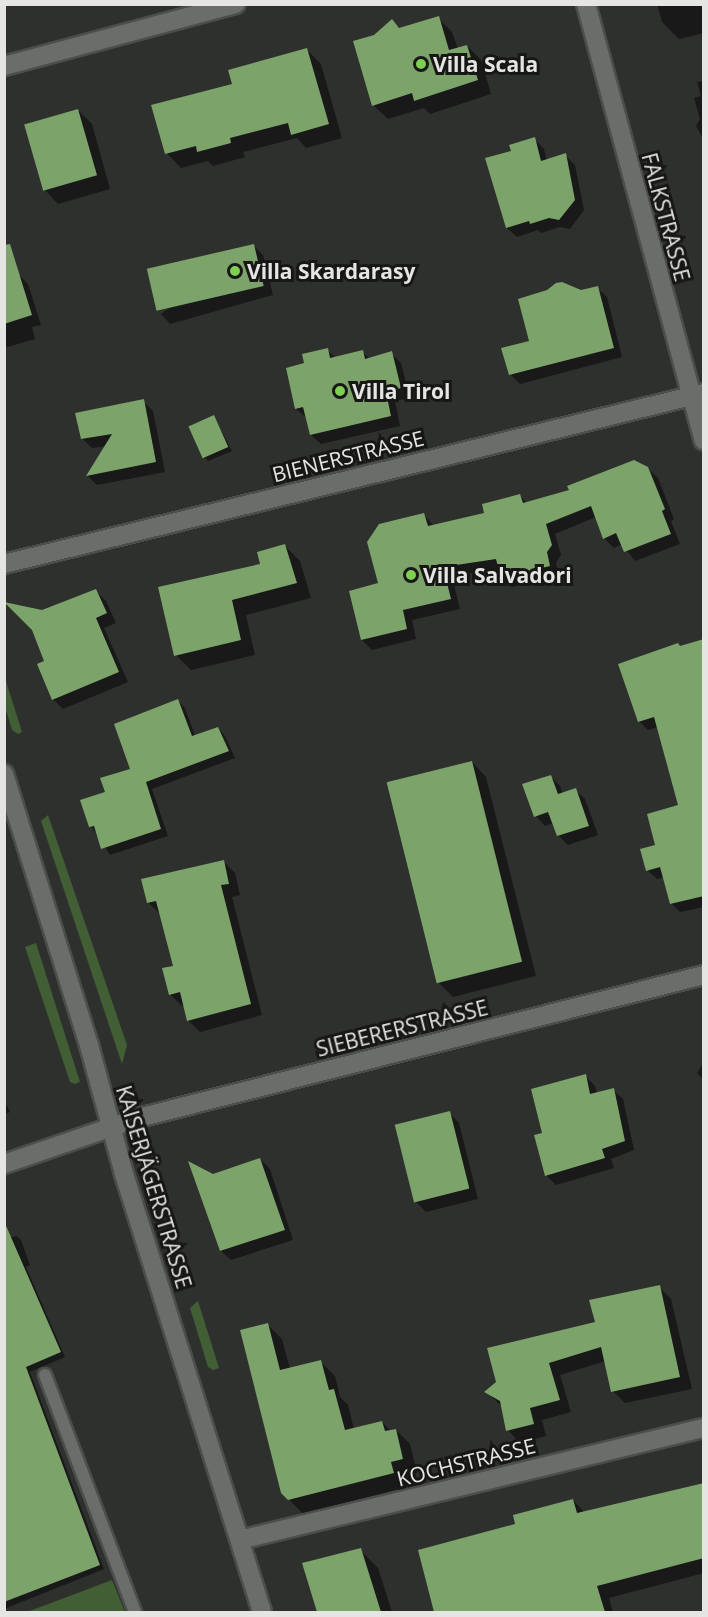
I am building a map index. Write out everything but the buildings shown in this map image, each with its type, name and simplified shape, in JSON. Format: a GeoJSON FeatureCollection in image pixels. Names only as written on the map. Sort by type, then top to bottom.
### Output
{"type":"FeatureCollection","features":[{"type":"Feature","properties":{"kind":"street"},"geometry":{"type":"LineString","coordinates":[[4,66],[236,4]]}},
{"type":"Feature","properties":{"kind":"street","name":"FALKSTRASSE"},"geometry":{"type":"LineString","coordinates":[[586,4],[697,395],[704,440]]}},
{"type":"Feature","properties":{"kind":"street","name":"BIENERSTRASSE"},"geometry":{"type":"LineString","coordinates":[[4,564],[697,395]]}},
{"type":"Feature","properties":{"kind":"street","name":"KAISERJÄGERSTRASSE"},"geometry":{"type":"LineString","coordinates":[[4,774],[262,1612]]}},
{"type":"Feature","properties":{"kind":"street","name":"SIEBERERSTRASSE"},"geometry":{"type":"LineString","coordinates":[[4,1164],[111,1126],[704,975]]}},
{"type":"Feature","properties":{"kind":"street","name":"KOCHSTRASSE"},"geometry":{"type":"LineString","coordinates":[[240,1540],[704,1428]]}},
{"type":"Feature","properties":{"kind":"lane"},"geometry":{"type":"LineString","coordinates":[[45,1375],[135,1612]]}},
{"type":"Feature","properties":{"kind":"green space"},"geometry":{"type":"Polygon","coordinates":[[[5,678],[22,732],[18,734],[12,730],[5,707],[5,678]]]}},
{"type":"Feature","properties":{"kind":"green space"},"geometry":{"type":"Polygon","coordinates":[[[48,815],[127,1045],[122,1064],[41,821],[48,815]]]}},
{"type":"Feature","properties":{"kind":"green space"},"geometry":{"type":"Polygon","coordinates":[[[36,943],[80,1082],[75,1084],[70,1082],[25,947],[36,943]]]}},
{"type":"Feature","properties":{"kind":"green space"},"geometry":{"type":"Polygon","coordinates":[[[198,1301],[219,1368],[213,1370],[208,1367],[190,1308],[198,1301]]]}},
{"type":"Feature","properties":{"kind":"green space"},"geometry":{"type":"Polygon","coordinates":[[[112,1580],[125,1612],[27,1612],[112,1580]]]}},
{"type":"Feature","properties":{"kind":"place","name":"Villa Scala"},"geometry":{"type":"Point","coordinates":[421,64]}},
{"type":"Feature","properties":{"kind":"place","name":"Villa Skardarasy"},"geometry":{"type":"Point","coordinates":[235,271]}},
{"type":"Feature","properties":{"kind":"place","name":"Villa Tirol"},"geometry":{"type":"Point","coordinates":[340,391]}},
{"type":"Feature","properties":{"kind":"place","name":"Villa Salvadori"},"geometry":{"type":"Point","coordinates":[411,575]}}]}
